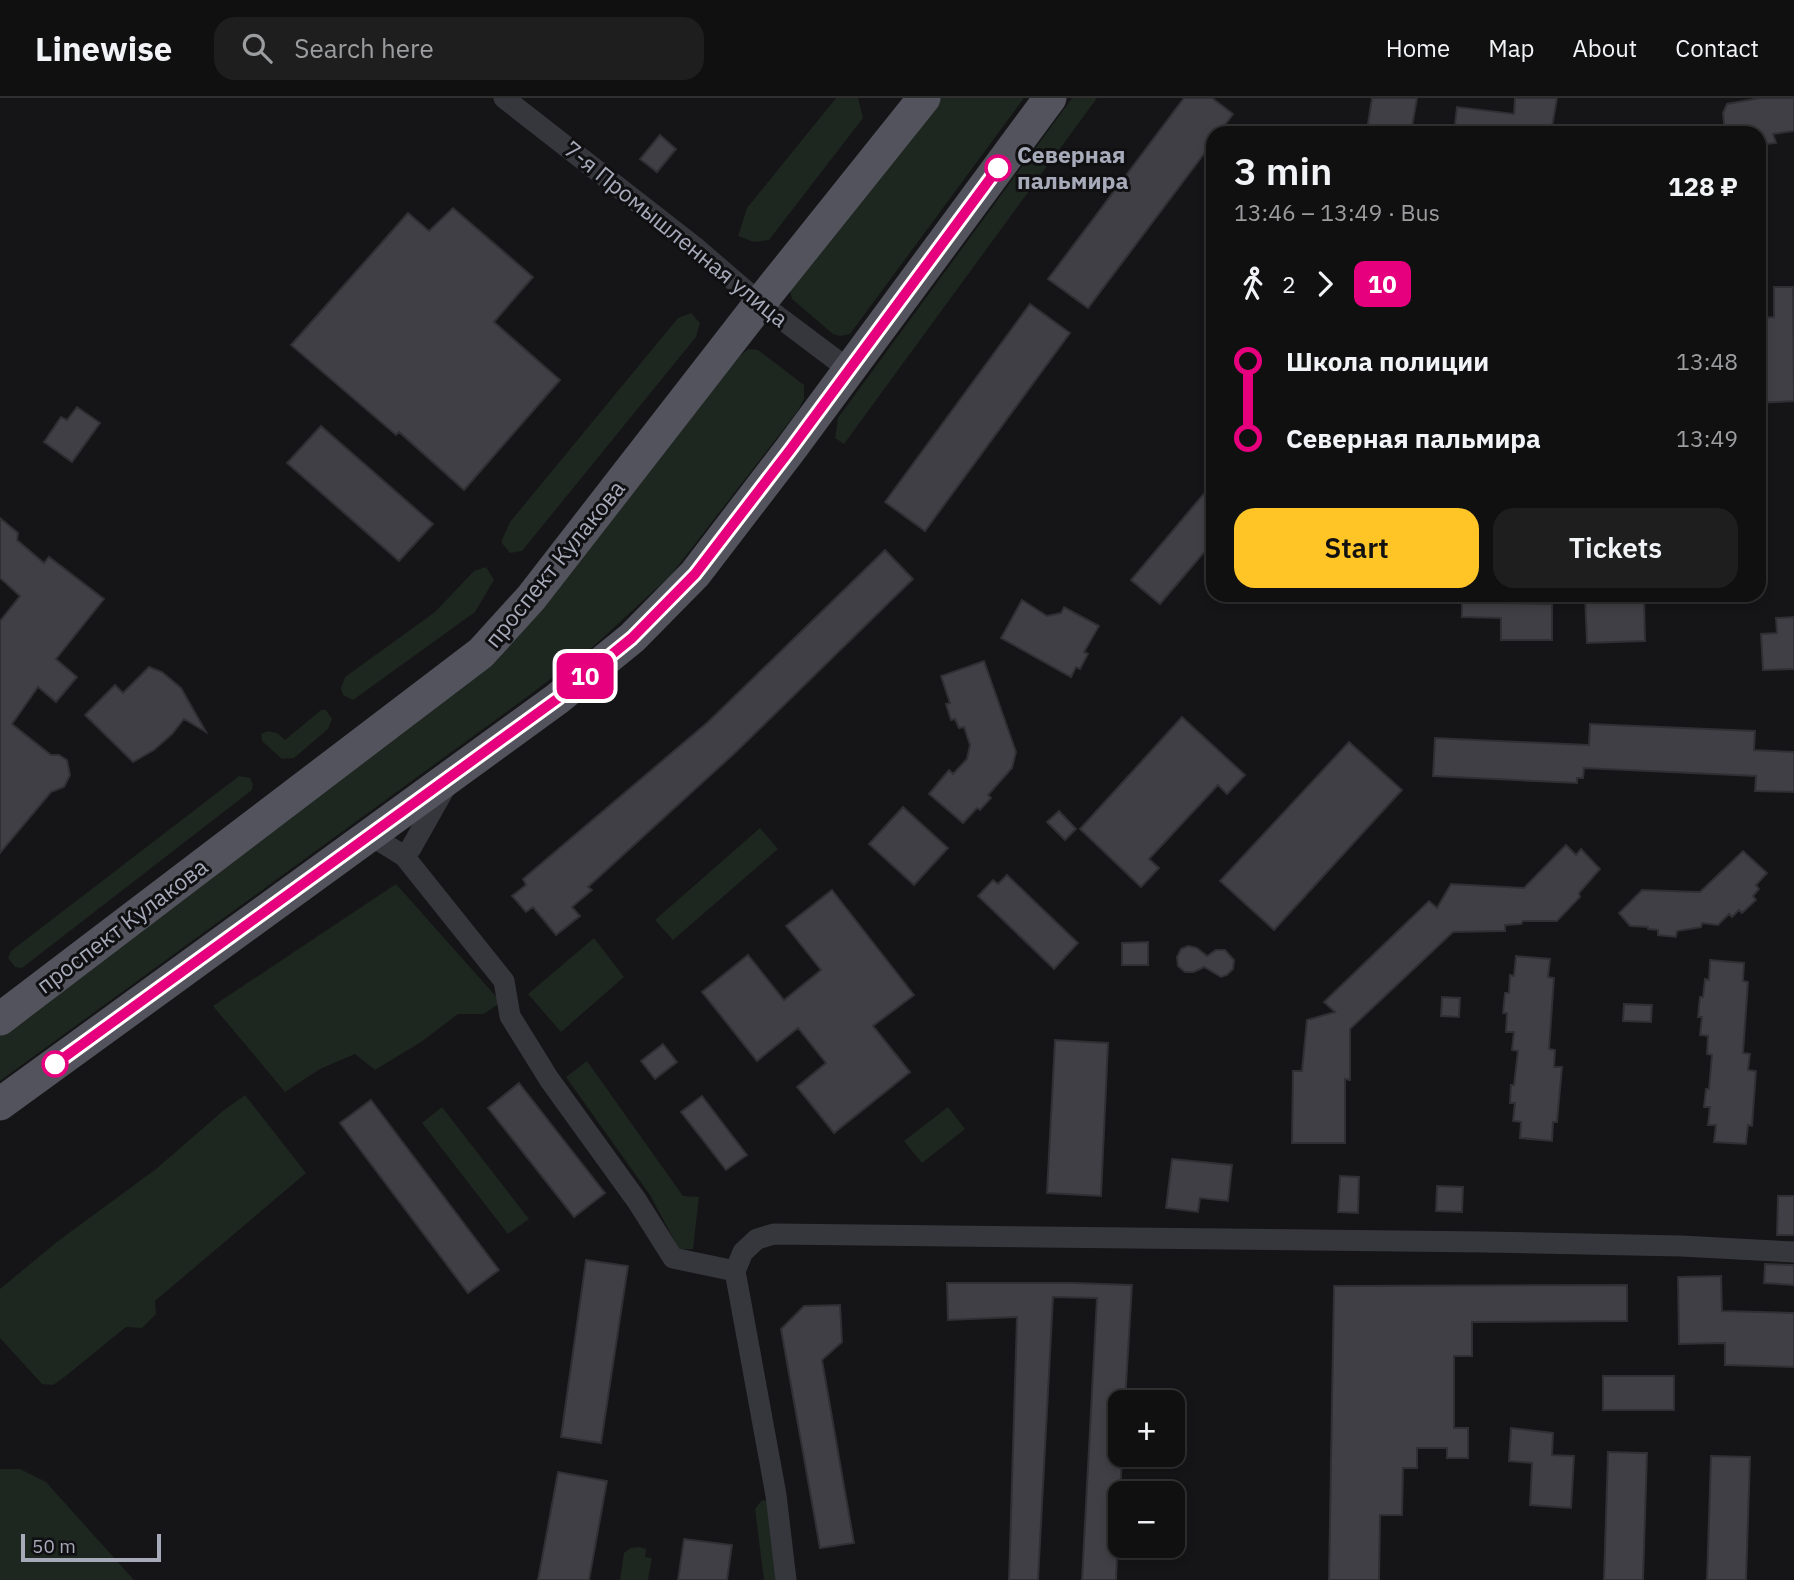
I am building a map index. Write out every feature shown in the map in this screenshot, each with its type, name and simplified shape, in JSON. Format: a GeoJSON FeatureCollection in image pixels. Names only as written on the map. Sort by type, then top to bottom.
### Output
{"type":"FeatureCollection","features":[{"type":"Feature","properties":{"kind":"main road","name":"проспект Кулакова"},"geometry":{"type":"LineString","coordinates":[[0,1019],[481,653],[531,598],[760,303],[924,98]]}},
{"type":"Feature","properties":{"kind":"main road"},"geometry":{"type":"LineString","coordinates":[[0,1104],[557,699],[632,638],[695,574],[1050,98]]}},
{"type":"Feature","properties":{"kind":"street","name":"7-я Промышленная улица"},"geometry":{"type":"LineString","coordinates":[[504,98],[695,247],[760,303],[848,369]]}},
{"type":"Feature","properties":{"kind":"street"},"geometry":{"type":"LineString","coordinates":[[404,856],[452,775]]}},
{"type":"Feature","properties":{"kind":"street"},"geometry":{"type":"LineString","coordinates":[[370,835],[404,856],[504,981],[510,1016],[549,1079],[637,1201],[673,1258],[735,1271]]}},
{"type":"Feature","properties":{"kind":"street"},"geometry":{"type":"LineString","coordinates":[[786,1580],[776,1495],[735,1271],[743,1252],[757,1239],[774,1234],[1511,1243],[1681,1246],[1794,1252]]}},
{"type":"Feature","properties":{"kind":"shaded area"},"geometry":{"type":"Polygon","coordinates":[[[836,98],[858,98],[863,118],[769,240],[754,242],[738,236],[747,208],[836,98]]]}},
{"type":"Feature","properties":{"kind":"shaded area"},"geometry":{"type":"Polygon","coordinates":[[[935,98],[1024,98],[850,334],[833,334],[792,299],[789,288],[935,98]]]}},
{"type":"Feature","properties":{"kind":"shaded area"},"geometry":{"type":"Polygon","coordinates":[[[1072,98],[1097,98],[844,444],[835,438],[838,418],[1072,98]]]}},
{"type":"Feature","properties":{"kind":"shaded area"},"geometry":{"type":"Polygon","coordinates":[[[691,313],[700,323],[696,337],[522,551],[510,553],[501,542],[510,522],[678,318],[691,313]]]}},
{"type":"Feature","properties":{"kind":"shaded area"},"geometry":{"type":"Polygon","coordinates":[[[748,349],[758,350],[804,385],[804,399],[797,412],[671,575],[595,645],[527,697],[0,1081],[0,1036],[486,669],[748,349]]]}},
{"type":"Feature","properties":{"kind":"shaded area"},"geometry":{"type":"Polygon","coordinates":[[[486,567],[494,580],[475,612],[353,700],[343,695],[341,688],[345,677],[435,612],[474,571],[486,567]]]}},
{"type":"Feature","properties":{"kind":"shaded area"},"geometry":{"type":"Polygon","coordinates":[[[321,710],[326,710],[332,719],[328,729],[294,758],[282,759],[262,741],[261,734],[268,731],[277,733],[285,740],[321,710]]]}},
{"type":"Feature","properties":{"kind":"shaded area"},"geometry":{"type":"Polygon","coordinates":[[[239,776],[250,778],[252,790],[22,968],[15,967],[8,958],[11,951],[239,776]]]}},
{"type":"Feature","properties":{"kind":"shaded area"},"geometry":{"type":"Polygon","coordinates":[[[760,828],[778,849],[673,940],[655,920],[760,828]]]}},
{"type":"Feature","properties":{"kind":"shaded area"},"geometry":{"type":"Polygon","coordinates":[[[396,884],[501,1002],[484,1014],[458,1014],[421,1042],[375,1070],[355,1054],[320,1069],[285,1092],[213,1006],[396,884]]]}},
{"type":"Feature","properties":{"kind":"shaded area"},"geometry":{"type":"Polygon","coordinates":[[[594,938],[624,977],[561,1032],[528,994],[594,938]]]}},
{"type":"Feature","properties":{"kind":"shaded area"},"geometry":{"type":"Polygon","coordinates":[[[587,1061],[683,1196],[699,1197],[693,1249],[679,1249],[650,1195],[566,1077],[587,1061]]]}},
{"type":"Feature","properties":{"kind":"shaded area"},"geometry":{"type":"Polygon","coordinates":[[[245,1095],[306,1173],[155,1301],[156,1314],[142,1328],[126,1327],[62,1379],[53,1385],[42,1384],[0,1338],[0,1289],[58,1241],[156,1169],[245,1095]]]}},
{"type":"Feature","properties":{"kind":"shaded area"},"geometry":{"type":"Polygon","coordinates":[[[442,1107],[529,1219],[508,1234],[422,1123],[442,1107]]]}},
{"type":"Feature","properties":{"kind":"shaded area"},"geometry":{"type":"Polygon","coordinates":[[[948,1107],[965,1129],[922,1163],[904,1141],[948,1107]]]}},
{"type":"Feature","properties":{"kind":"shaded area"},"geometry":{"type":"Polygon","coordinates":[[[0,1469],[20,1469],[46,1482],[134,1580],[0,1580],[0,1469]]]}},
{"type":"Feature","properties":{"kind":"shaded area"},"geometry":{"type":"Polygon","coordinates":[[[762,1500],[767,1501],[779,1580],[764,1580],[755,1509],[762,1500]]]}},
{"type":"Feature","properties":{"kind":"shaded area"},"geometry":{"type":"Polygon","coordinates":[[[639,1547],[646,1549],[645,1557],[652,1558],[648,1580],[620,1580],[624,1553],[639,1547]]]}},
{"type":"Feature","properties":{"kind":"building"},"geometry":{"type":"Polygon","coordinates":[[[1184,98],[1212,98],[1233,114],[1224,126],[1206,126],[1206,151],[1088,308],[1048,279],[1184,98]]]}},
{"type":"Feature","properties":{"kind":"building"},"geometry":{"type":"Polygon","coordinates":[[[1372,98],[1417,98],[1412,126],[1368,126],[1372,98]]]}},
{"type":"Feature","properties":{"kind":"building"},"geometry":{"type":"Polygon","coordinates":[[[1515,98],[1557,98],[1552,126],[1455,126],[1457,107],[1514,114],[1515,98]]]}},
{"type":"Feature","properties":{"kind":"building"},"geometry":{"type":"Polygon","coordinates":[[[1760,98],[1794,98],[1794,131],[1773,134],[1776,143],[1766,144],[1766,126],[1724,126],[1723,113],[1727,104],[1760,98]]]}},
{"type":"Feature","properties":{"kind":"building"},"geometry":{"type":"Polygon","coordinates":[[[660,135],[676,149],[657,172],[640,159],[660,135]]]}},
{"type":"Feature","properties":{"kind":"building"},"geometry":{"type":"Polygon","coordinates":[[[453,208],[533,277],[494,322],[560,380],[464,490],[399,432],[396,435],[291,345],[408,213],[429,231],[453,208]]]}},
{"type":"Feature","properties":{"kind":"building"},"geometry":{"type":"Polygon","coordinates":[[[1774,287],[1793,287],[1794,401],[1766,403],[1766,318],[1774,317],[1774,287]]]}},
{"type":"Feature","properties":{"kind":"building"},"geometry":{"type":"Polygon","coordinates":[[[1030,304],[1070,333],[925,531],[885,502],[1030,304]]]}},
{"type":"Feature","properties":{"kind":"building"},"geometry":{"type":"Polygon","coordinates":[[[77,407],[100,423],[72,462],[44,442],[61,417],[67,420],[77,407]]]}},
{"type":"Feature","properties":{"kind":"building"},"geometry":{"type":"Polygon","coordinates":[[[321,426],[433,524],[399,561],[287,463],[321,426]]]}},
{"type":"Feature","properties":{"kind":"building"},"geometry":{"type":"Polygon","coordinates":[[[1206,491],[1206,550],[1160,604],[1131,580],[1206,491]]]}},
{"type":"Feature","properties":{"kind":"building"},"geometry":{"type":"Polygon","coordinates":[[[0,518],[18,533],[17,540],[44,563],[49,557],[104,599],[56,659],[77,677],[56,702],[38,687],[12,724],[51,755],[59,755],[67,760],[70,775],[64,787],[51,792],[0,853],[0,621],[20,596],[0,578],[0,518]]]}},
{"type":"Feature","properties":{"kind":"building"},"geometry":{"type":"Polygon","coordinates":[[[885,550],[913,579],[737,751],[588,887],[592,890],[572,907],[580,916],[556,935],[533,907],[526,912],[512,896],[526,885],[523,879],[708,722],[885,550]]]}},
{"type":"Feature","properties":{"kind":"building"},"geometry":{"type":"Polygon","coordinates":[[[1022,600],[1047,616],[1061,613],[1064,607],[1099,626],[1084,652],[1088,654],[1080,669],[1076,667],[1071,677],[1001,638],[1022,600]]]}},
{"type":"Feature","properties":{"kind":"building"},"geometry":{"type":"Polygon","coordinates":[[[1462,602],[1552,604],[1552,640],[1501,640],[1501,618],[1462,617],[1462,602]]]}},
{"type":"Feature","properties":{"kind":"building"},"geometry":{"type":"Polygon","coordinates":[[[1585,602],[1644,602],[1645,641],[1587,643],[1585,602]]]}},
{"type":"Feature","properties":{"kind":"building"},"geometry":{"type":"Polygon","coordinates":[[[1794,617],[1794,669],[1763,670],[1761,634],[1777,633],[1776,618],[1794,617]]]}},
{"type":"Feature","properties":{"kind":"building"},"geometry":{"type":"Polygon","coordinates":[[[984,661],[1016,752],[1012,768],[988,795],[991,798],[963,823],[929,794],[949,770],[953,774],[967,759],[970,745],[964,727],[959,728],[955,719],[951,720],[946,704],[950,703],[941,676],[984,661]]]}},
{"type":"Feature","properties":{"kind":"building"},"geometry":{"type":"Polygon","coordinates":[[[149,667],[162,672],[181,688],[206,732],[184,719],[154,750],[133,762],[85,715],[115,685],[123,693],[149,667]]]}},
{"type":"Feature","properties":{"kind":"building"},"geometry":{"type":"Polygon","coordinates":[[[1182,717],[1245,775],[1227,794],[1218,785],[1149,859],[1159,868],[1141,887],[1080,829],[1182,717]]]}},
{"type":"Feature","properties":{"kind":"building"},"geometry":{"type":"Polygon","coordinates":[[[1590,724],[1755,731],[1754,750],[1794,752],[1794,792],[1755,791],[1756,776],[1584,768],[1583,778],[1577,778],[1577,783],[1433,776],[1435,738],[1589,745],[1590,724]]]}},
{"type":"Feature","properties":{"kind":"building"},"geometry":{"type":"Polygon","coordinates":[[[1349,742],[1402,790],[1274,930],[1220,881],[1349,742]]]}},
{"type":"Feature","properties":{"kind":"building"},"geometry":{"type":"Polygon","coordinates":[[[903,807],[948,848],[914,885],[869,844],[903,807]]]}},
{"type":"Feature","properties":{"kind":"building"},"geometry":{"type":"Polygon","coordinates":[[[1059,811],[1076,829],[1065,840],[1047,822],[1059,811]]]}},
{"type":"Feature","properties":{"kind":"building"},"geometry":{"type":"Polygon","coordinates":[[[1566,845],[1576,855],[1581,849],[1600,869],[1579,893],[1580,897],[1557,921],[1523,921],[1521,924],[1505,925],[1505,931],[1453,932],[1350,1029],[1350,1080],[1345,1079],[1345,1143],[1292,1143],[1293,1071],[1302,1071],[1307,1020],[1335,1012],[1324,1002],[1429,901],[1437,908],[1451,884],[1524,888],[1566,845]]]}},
{"type":"Feature","properties":{"kind":"building"},"geometry":{"type":"Polygon","coordinates":[[[1743,851],[1767,873],[1756,885],[1759,889],[1753,896],[1756,900],[1742,913],[1739,910],[1732,917],[1729,914],[1718,925],[1702,923],[1701,927],[1677,931],[1676,937],[1658,935],[1658,930],[1630,926],[1619,913],[1642,890],[1700,892],[1743,851]]]}},
{"type":"Feature","properties":{"kind":"building"},"geometry":{"type":"Polygon","coordinates":[[[1007,875],[1078,943],[1054,969],[978,896],[993,880],[998,884],[1007,875]]]}},
{"type":"Feature","properties":{"kind":"building"},"geometry":{"type":"Polygon","coordinates":[[[832,890],[914,995],[873,1026],[910,1072],[834,1133],[797,1087],[826,1063],[798,1028],[757,1061],[702,992],[748,955],[784,1000],[821,970],[786,926],[832,890]]]}},
{"type":"Feature","properties":{"kind":"building"},"geometry":{"type":"Polygon","coordinates":[[[1148,942],[1148,965],[1122,965],[1122,943],[1148,942]]]}},
{"type":"Feature","properties":{"kind":"building"},"geometry":{"type":"Polygon","coordinates":[[[1188,946],[1197,948],[1207,956],[1216,950],[1225,950],[1234,960],[1233,969],[1221,977],[1204,967],[1194,972],[1185,972],[1178,966],[1177,957],[1181,949],[1188,946]]]}},
{"type":"Feature","properties":{"kind":"building"},"geometry":{"type":"Polygon","coordinates":[[[1516,956],[1550,959],[1548,977],[1554,978],[1549,1049],[1555,1050],[1554,1067],[1562,1067],[1557,1122],[1553,1122],[1552,1141],[1520,1138],[1521,1122],[1513,1121],[1515,1103],[1510,1103],[1511,1085],[1514,1085],[1518,1051],[1512,1050],[1514,1032],[1506,1032],[1507,1013],[1503,1013],[1505,993],[1509,993],[1510,975],[1514,976],[1516,956]]]}},
{"type":"Feature","properties":{"kind":"building"},"geometry":{"type":"Polygon","coordinates":[[[1710,960],[1744,963],[1743,981],[1748,982],[1743,1053],[1750,1054],[1748,1070],[1756,1071],[1752,1126],[1748,1125],[1746,1144],[1714,1142],[1716,1125],[1708,1125],[1710,1107],[1704,1107],[1706,1089],[1709,1089],[1712,1055],[1707,1054],[1708,1036],[1700,1035],[1702,1017],[1698,1017],[1705,979],[1709,980],[1710,960]]]}},
{"type":"Feature","properties":{"kind":"building"},"geometry":{"type":"Polygon","coordinates":[[[1442,997],[1460,998],[1459,1017],[1441,1016],[1442,997]]]}},
{"type":"Feature","properties":{"kind":"building"},"geometry":{"type":"Polygon","coordinates":[[[1624,1004],[1652,1005],[1651,1022],[1623,1021],[1624,1004]]]}},
{"type":"Feature","properties":{"kind":"building"},"geometry":{"type":"Polygon","coordinates":[[[1055,1040],[1108,1043],[1101,1196],[1047,1193],[1055,1040]]]}},
{"type":"Feature","properties":{"kind":"building"},"geometry":{"type":"Polygon","coordinates":[[[663,1044],[677,1062],[655,1079],[641,1061],[663,1044]]]}},
{"type":"Feature","properties":{"kind":"building"},"geometry":{"type":"Polygon","coordinates":[[[519,1083],[605,1193],[574,1217],[488,1108],[519,1083]]]}},
{"type":"Feature","properties":{"kind":"building"},"geometry":{"type":"Polygon","coordinates":[[[702,1096],[747,1155],[726,1170],[681,1112],[702,1096]]]}},
{"type":"Feature","properties":{"kind":"building"},"geometry":{"type":"Polygon","coordinates":[[[371,1100],[499,1270],[468,1293],[340,1123],[371,1100]]]}},
{"type":"Feature","properties":{"kind":"building"},"geometry":{"type":"Polygon","coordinates":[[[1172,1159],[1232,1165],[1228,1201],[1200,1198],[1198,1212],[1166,1208],[1172,1159]]]}},
{"type":"Feature","properties":{"kind":"building"},"geometry":{"type":"Polygon","coordinates":[[[1340,1176],[1359,1177],[1358,1213],[1338,1212],[1340,1176]]]}},
{"type":"Feature","properties":{"kind":"building"},"geometry":{"type":"Polygon","coordinates":[[[1437,1186],[1463,1187],[1462,1212],[1436,1211],[1437,1186]]]}},
{"type":"Feature","properties":{"kind":"building"},"geometry":{"type":"Polygon","coordinates":[[[1778,1196],[1794,1196],[1794,1235],[1777,1235],[1778,1196]]]}},
{"type":"Feature","properties":{"kind":"building"},"geometry":{"type":"Polygon","coordinates":[[[586,1260],[628,1266],[601,1443],[561,1437],[586,1260]]]}},
{"type":"Feature","properties":{"kind":"building"},"geometry":{"type":"Polygon","coordinates":[[[1765,1264],[1794,1265],[1794,1285],[1764,1283],[1765,1264]]]}},
{"type":"Feature","properties":{"kind":"building"},"geometry":{"type":"Polygon","coordinates":[[[1721,1276],[1722,1311],[1794,1313],[1794,1367],[1725,1365],[1725,1343],[1679,1344],[1678,1277],[1721,1276]]]}},
{"type":"Feature","properties":{"kind":"building"},"geometry":{"type":"Polygon","coordinates":[[[947,1283],[1132,1285],[1126,1390],[1108,1390],[1108,1467],[1121,1467],[1121,1481],[1108,1481],[1108,1558],[1117,1558],[1116,1580],[1082,1580],[1097,1298],[1053,1297],[1038,1580],[1009,1580],[1017,1317],[948,1320],[947,1283]]]}},
{"type":"Feature","properties":{"kind":"building"},"geometry":{"type":"Polygon","coordinates":[[[1627,1285],[1627,1321],[1472,1322],[1472,1356],[1454,1356],[1454,1428],[1468,1428],[1468,1458],[1447,1458],[1447,1448],[1417,1448],[1417,1468],[1403,1468],[1402,1515],[1380,1515],[1379,1580],[1329,1580],[1334,1286],[1627,1285]]]}},
{"type":"Feature","properties":{"kind":"building"},"geometry":{"type":"Polygon","coordinates":[[[840,1305],[842,1342],[822,1360],[854,1543],[820,1548],[781,1329],[804,1306],[840,1305]]]}},
{"type":"Feature","properties":{"kind":"building"},"geometry":{"type":"Polygon","coordinates":[[[1603,1376],[1674,1376],[1674,1410],[1603,1410],[1603,1376]]]}},
{"type":"Feature","properties":{"kind":"building"},"geometry":{"type":"Polygon","coordinates":[[[1511,1428],[1553,1433],[1552,1455],[1574,1456],[1571,1508],[1530,1505],[1532,1463],[1509,1461],[1511,1428]]]}},
{"type":"Feature","properties":{"kind":"building"},"geometry":{"type":"Polygon","coordinates":[[[1608,1452],[1647,1453],[1643,1580],[1604,1580],[1608,1452]]]}},
{"type":"Feature","properties":{"kind":"building"},"geometry":{"type":"Polygon","coordinates":[[[1711,1456],[1750,1457],[1746,1580],[1707,1580],[1711,1456]]]}},
{"type":"Feature","properties":{"kind":"building"},"geometry":{"type":"Polygon","coordinates":[[[558,1472],[607,1481],[589,1580],[538,1580],[558,1472]]]}},
{"type":"Feature","properties":{"kind":"building"},"geometry":{"type":"Polygon","coordinates":[[[684,1539],[732,1545],[727,1580],[678,1580],[684,1539]]]}},
{"type":"Feature","properties":{"kind":"bus line","name":"10"},"geometry":{"type":"LineString","coordinates":[[55,1064],[557,699],[632,638],[695,574],[998,168]]}},
{"type":"Feature","properties":{"kind":"place","name":"Северная пальмира"},"geometry":{"type":"Point","coordinates":[998,168]}}]}
